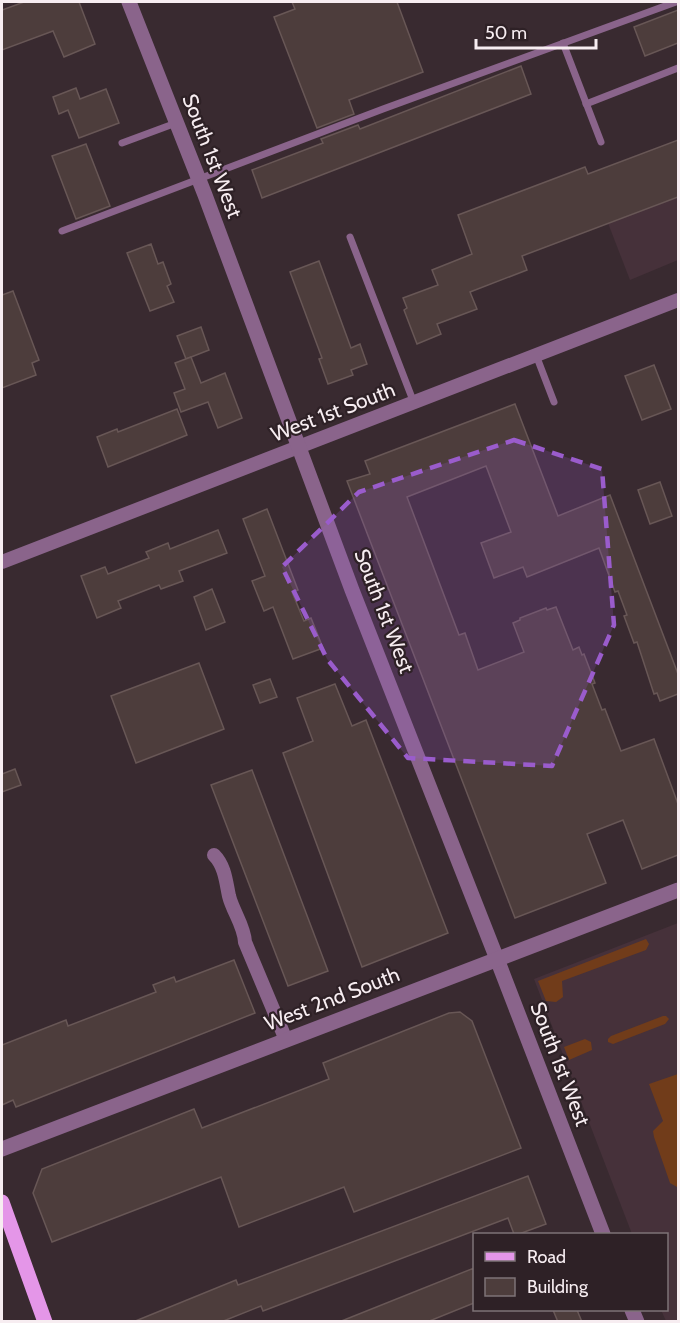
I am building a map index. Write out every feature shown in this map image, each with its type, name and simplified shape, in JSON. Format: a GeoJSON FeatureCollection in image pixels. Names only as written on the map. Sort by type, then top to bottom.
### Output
{"type":"FeatureCollection","features":[{"type":"Feature","properties":{"kind":"main road"},"geometry":{"type":"LineString","coordinates":[[2,1202],[45,1322]]}},
{"type":"Feature","properties":{"kind":"street","name":"South 1st West"},"geometry":{"type":"LineString","coordinates":[[129,2],[199,178],[301,447],[356,601],[603,1233]]}},
{"type":"Feature","properties":{"kind":"street","name":"West 1st South"},"geometry":{"type":"LineString","coordinates":[[2,561],[678,300]]}},
{"type":"Feature","properties":{"kind":"street"},"geometry":{"type":"LineString","coordinates":[[214,855],[219,860],[229,885],[230,896],[244,932],[245,942],[286,1040]]}},
{"type":"Feature","properties":{"kind":"street","name":"West 2nd South"},"geometry":{"type":"LineString","coordinates":[[2,1149],[678,890]]}},
{"type":"Feature","properties":{"kind":"lane"},"geometry":{"type":"LineString","coordinates":[[62,231],[676,2]]}},
{"type":"Feature","properties":{"kind":"lane"},"geometry":{"type":"LineString","coordinates":[[563,43],[601,141]]}},
{"type":"Feature","properties":{"kind":"lane"},"geometry":{"type":"LineString","coordinates":[[586,104],[678,68]]}},
{"type":"Feature","properties":{"kind":"lane"},"geometry":{"type":"LineString","coordinates":[[122,143],[177,122]]}},
{"type":"Feature","properties":{"kind":"lane"},"geometry":{"type":"LineString","coordinates":[[350,237],[414,403]]}},
{"type":"Feature","properties":{"kind":"lane"},"geometry":{"type":"LineString","coordinates":[[537,355],[554,402]]}},
{"type":"Feature","properties":{"kind":"highlighted area"},"geometry":{"type":"Polygon","coordinates":[[[514,440],[602,469],[614,625],[552,766],[408,758],[327,659],[282,567],[359,492],[514,440]]]}},
{"type":"Feature","properties":{"kind":"shaded area"},"geometry":{"type":"Polygon","coordinates":[[[678,140],[678,260],[630,280],[589,174],[678,140]]]}},
{"type":"Feature","properties":{"kind":"shaded area"},"geometry":{"type":"Polygon","coordinates":[[[678,923],[678,1321],[666,1321],[661,1311],[668,1311],[668,1233],[632,1233],[534,979],[678,923]]]}},
{"type":"Feature","properties":{"kind":"shaded area"},"geometry":{"type":"Polygon","coordinates":[[[646,939],[649,944],[646,950],[562,981],[563,997],[556,1002],[546,1001],[538,981],[646,939]]]}},
{"type":"Feature","properties":{"kind":"shaded area"},"geometry":{"type":"Polygon","coordinates":[[[663,1016],[669,1019],[665,1024],[613,1044],[608,1042],[611,1036],[663,1016]]]}},
{"type":"Feature","properties":{"kind":"shaded area"},"geometry":{"type":"Polygon","coordinates":[[[585,1039],[591,1042],[592,1050],[569,1060],[564,1047],[585,1039]]]}},
{"type":"Feature","properties":{"kind":"shaded area"},"geometry":{"type":"Polygon","coordinates":[[[678,1074],[677,1187],[670,1183],[654,1137],[653,1131],[663,1121],[649,1084],[678,1074]]]}},
{"type":"Feature","properties":{"kind":"building"},"geometry":{"type":"Polygon","coordinates":[[[24,2],[79,2],[95,44],[64,57],[53,31],[2,50],[2,10],[24,2]]]}},
{"type":"Feature","properties":{"kind":"building"},"geometry":{"type":"Polygon","coordinates":[[[292,2],[397,2],[423,72],[349,100],[354,114],[317,128],[274,17],[295,9],[292,2]]]}},
{"type":"Feature","properties":{"kind":"building"},"geometry":{"type":"Polygon","coordinates":[[[678,10],[678,43],[645,56],[634,27],[678,10]]]}},
{"type":"Feature","properties":{"kind":"building"},"geometry":{"type":"Polygon","coordinates":[[[521,66],[531,94],[262,198],[252,170],[323,143],[321,139],[358,125],[360,129],[521,66]]]}},
{"type":"Feature","properties":{"kind":"building"},"geometry":{"type":"Polygon","coordinates":[[[76,88],[80,99],[106,89],[119,123],[79,138],[68,110],[59,114],[53,97],[76,88]]]}},
{"type":"Feature","properties":{"kind":"building"},"geometry":{"type":"Polygon","coordinates":[[[678,140],[678,197],[522,256],[527,270],[470,292],[477,309],[437,324],[441,334],[417,344],[404,310],[407,308],[403,298],[438,285],[432,270],[472,254],[458,215],[585,167],[588,174],[678,140]]]}},
{"type":"Feature","properties":{"kind":"building"},"geometry":{"type":"Polygon","coordinates":[[[86,144],[110,206],[76,219],[52,156],[86,144]]]}},
{"type":"Feature","properties":{"kind":"building"},"geometry":{"type":"Polygon","coordinates":[[[151,244],[158,264],[163,262],[171,284],[167,286],[174,302],[150,311],[127,253],[151,244]]]}},
{"type":"Feature","properties":{"kind":"building"},"geometry":{"type":"Polygon","coordinates":[[[319,261],[351,348],[360,344],[367,364],[351,370],[353,375],[328,384],[319,359],[322,358],[290,272],[319,261]]]}},
{"type":"Feature","properties":{"kind":"building"},"geometry":{"type":"Polygon","coordinates":[[[13,291],[39,360],[32,363],[36,375],[2,388],[2,295],[13,291]]]}},
{"type":"Feature","properties":{"kind":"building"},"geometry":{"type":"Polygon","coordinates":[[[201,327],[209,350],[186,359],[177,336],[201,327]]]}},
{"type":"Feature","properties":{"kind":"building"},"geometry":{"type":"Polygon","coordinates":[[[191,357],[201,383],[225,373],[242,418],[218,428],[208,402],[181,412],[174,393],[185,389],[175,363],[191,357]]]}},
{"type":"Feature","properties":{"kind":"building"},"geometry":{"type":"Polygon","coordinates":[[[654,365],[671,409],[642,420],[625,376],[654,365]]]}},
{"type":"Feature","properties":{"kind":"building"},"geometry":{"type":"Polygon","coordinates":[[[515,404],[558,516],[610,495],[678,674],[678,694],[660,701],[657,693],[654,694],[637,642],[634,643],[624,616],[627,615],[618,591],[615,592],[599,548],[527,577],[523,567],[494,578],[481,543],[511,532],[486,466],[407,497],[459,635],[465,633],[478,670],[524,652],[513,623],[546,608],[547,610],[556,607],[573,650],[579,647],[582,655],[584,654],[595,683],[592,684],[602,710],[605,709],[621,751],[654,739],[678,804],[678,855],[642,869],[623,820],[587,834],[606,883],[515,918],[347,481],[370,474],[365,461],[515,404]]]}},
{"type":"Feature","properties":{"kind":"building"},"geometry":{"type":"Polygon","coordinates":[[[177,409],[187,435],[108,467],[97,437],[117,429],[118,432],[177,409]]]}},
{"type":"Feature","properties":{"kind":"building"},"geometry":{"type":"Polygon","coordinates":[[[660,482],[672,516],[650,524],[638,490],[660,482]]]}},
{"type":"Feature","properties":{"kind":"building"},"geometry":{"type":"Polygon","coordinates":[[[267,509],[298,590],[292,592],[304,621],[311,618],[323,648],[293,659],[273,607],[264,611],[252,581],[265,576],[243,519],[267,509]]]}},
{"type":"Feature","properties":{"kind":"building"},"geometry":{"type":"Polygon","coordinates":[[[218,530],[227,553],[179,571],[183,581],[161,589],[159,585],[118,601],[121,608],[97,618],[81,576],[105,567],[108,574],[149,558],[146,552],[168,543],[170,549],[218,530]]]}},
{"type":"Feature","properties":{"kind":"building"},"geometry":{"type":"Polygon","coordinates":[[[212,589],[225,622],[206,630],[194,597],[212,589]]]}},
{"type":"Feature","properties":{"kind":"building"},"geometry":{"type":"Polygon","coordinates":[[[199,663],[224,729],[136,763],[111,696],[199,663]]]}},
{"type":"Feature","properties":{"kind":"building"},"geometry":{"type":"Polygon","coordinates":[[[270,679],[277,697],[260,703],[253,685],[270,679]]]}},
{"type":"Feature","properties":{"kind":"building"},"geometry":{"type":"Polygon","coordinates":[[[335,684],[352,726],[366,720],[448,933],[362,967],[283,753],[313,741],[297,698],[335,684]]]}},
{"type":"Feature","properties":{"kind":"building"},"geometry":{"type":"Polygon","coordinates":[[[15,769],[21,785],[2,792],[2,774],[15,769]]]}},
{"type":"Feature","properties":{"kind":"building"},"geometry":{"type":"Polygon","coordinates":[[[252,770],[328,971],[288,986],[211,785],[252,770]]]}},
{"type":"Feature","properties":{"kind":"building"},"geometry":{"type":"Polygon","coordinates":[[[234,960],[255,1013],[16,1107],[13,1100],[2,1105],[2,1045],[66,1020],[68,1026],[156,992],[153,985],[174,977],[176,982],[234,960]]]}},
{"type":"Feature","properties":{"kind":"building"},"geometry":{"type":"Polygon","coordinates":[[[460,1012],[472,1021],[521,1148],[354,1212],[344,1187],[239,1227],[221,1177],[52,1242],[33,1193],[42,1169],[194,1109],[202,1128],[329,1079],[323,1063],[449,1013],[460,1012]]]}},
{"type":"Feature","properties":{"kind":"building"},"geometry":{"type":"Polygon","coordinates":[[[528,1176],[546,1224],[522,1233],[514,1233],[508,1218],[263,1311],[261,1306],[221,1322],[133,1322],[236,1280],[238,1285],[528,1176]]]}},
{"type":"Feature","properties":{"kind":"building"},"geometry":{"type":"Polygon","coordinates":[[[473,1268],[473,1303],[427,1322],[339,1322],[473,1268]]]}},
{"type":"Feature","properties":{"kind":"building"},"geometry":{"type":"Polygon","coordinates":[[[553,1311],[577,1311],[582,1322],[558,1322],[553,1311]]]}}]}
